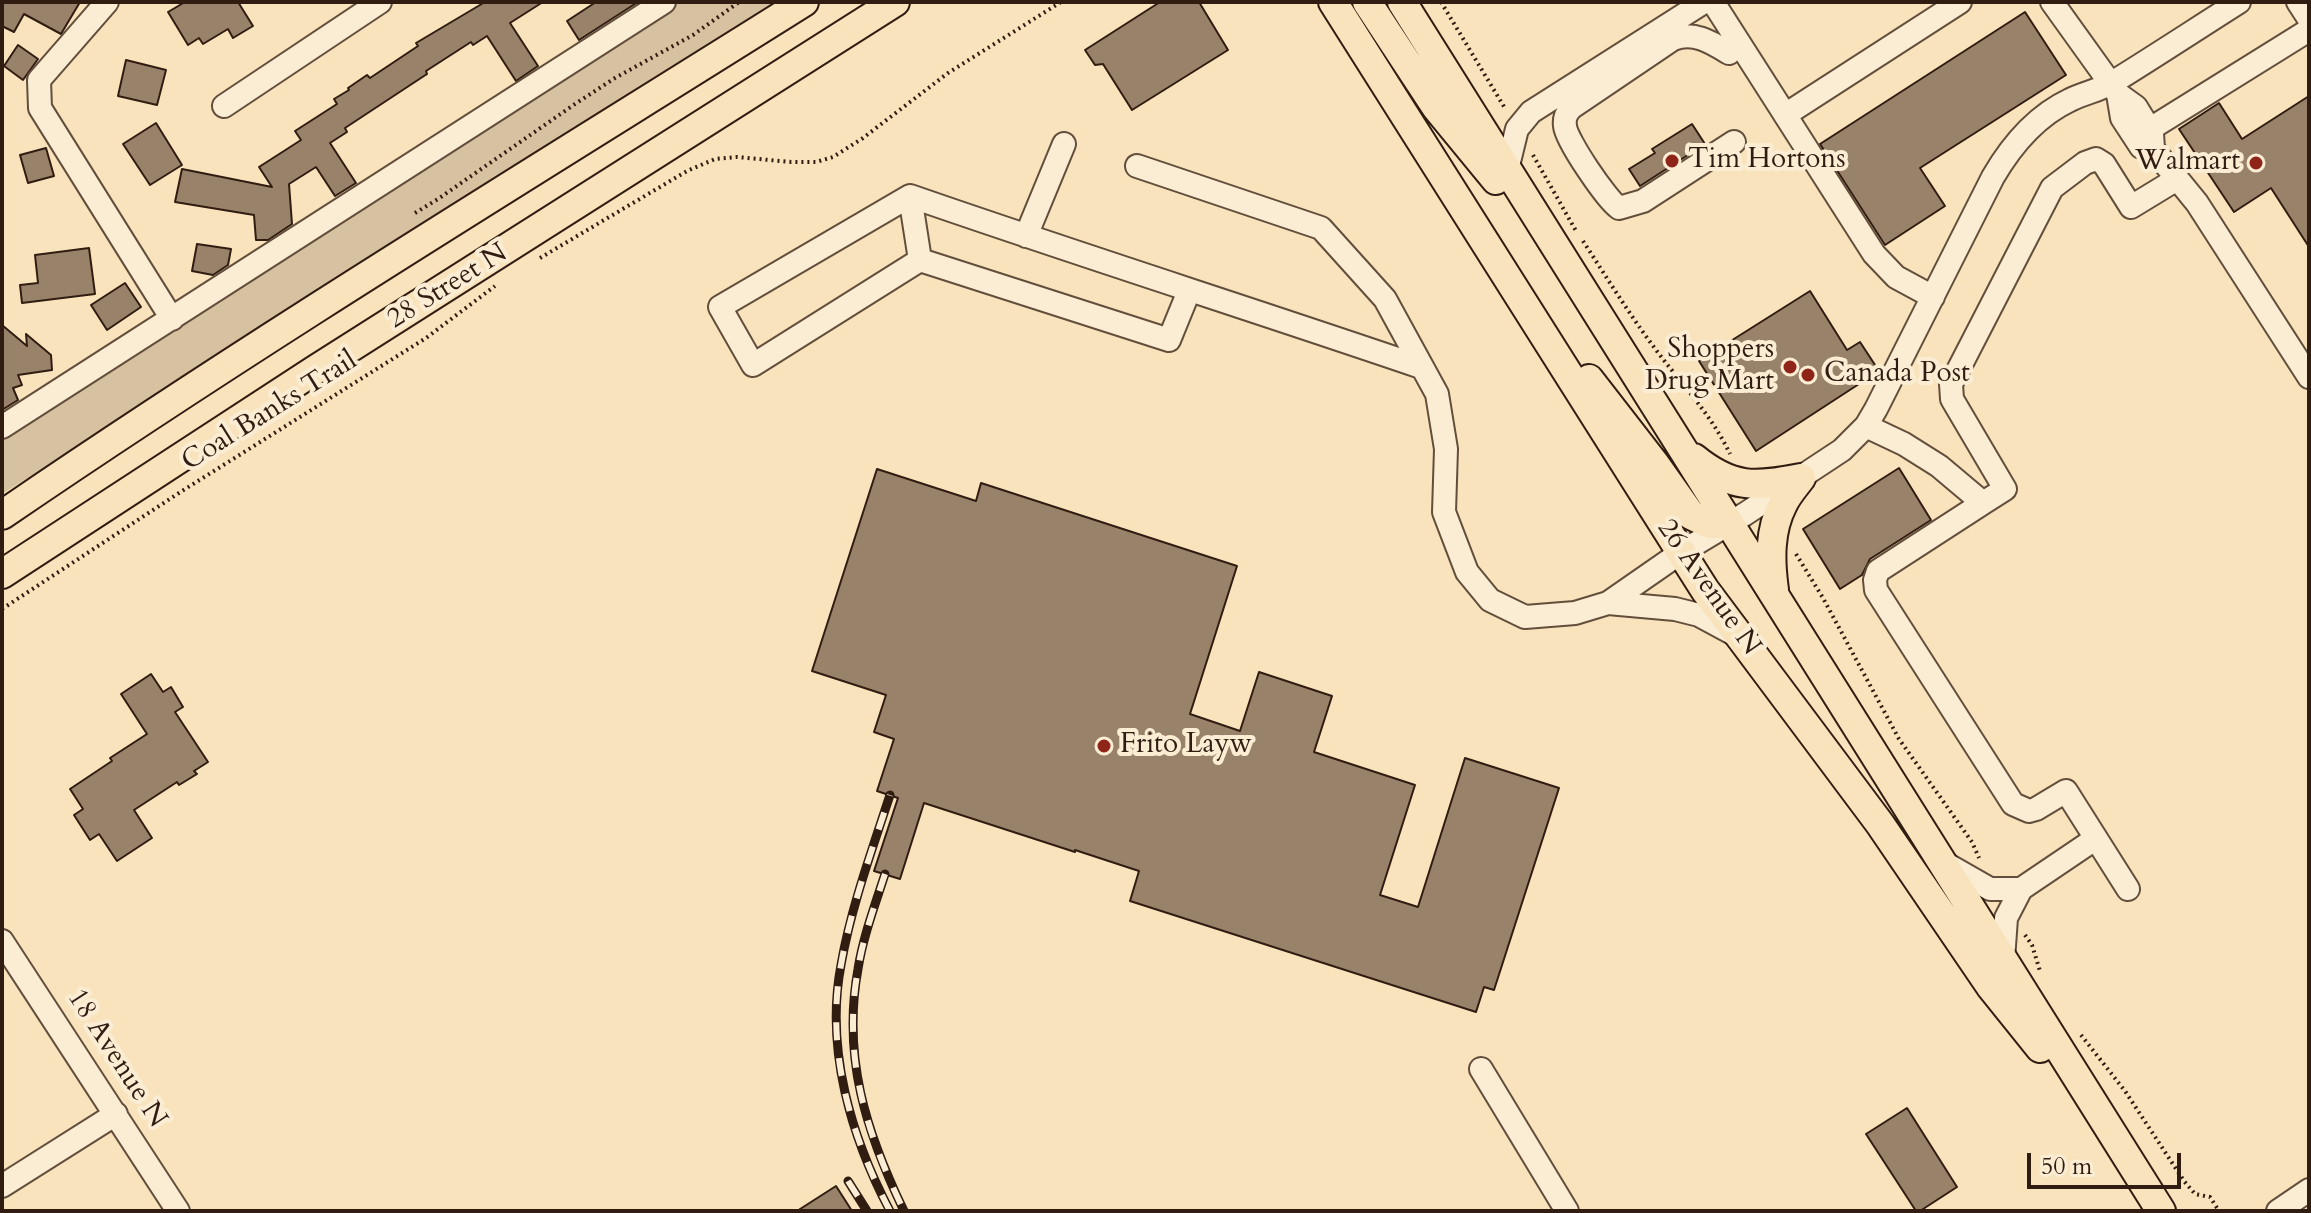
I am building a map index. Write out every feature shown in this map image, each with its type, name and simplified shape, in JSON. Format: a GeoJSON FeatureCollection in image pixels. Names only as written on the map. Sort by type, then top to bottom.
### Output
{"type":"FeatureCollection","features":[{"type":"Feature","properties":{"kind":"main road","name":"28 Street N"},"geometry":{"type":"LineString","coordinates":[[2,515],[310,312],[804,2]]}},
{"type":"Feature","properties":{"kind":"main road","name":"28 Street N"},"geometry":{"type":"LineString","coordinates":[[2,574],[328,362],[895,2]]}},
{"type":"Feature","properties":{"kind":"main road","name":"26 Avenue N"},"geometry":{"type":"LineString","coordinates":[[1333,2],[1705,590],[1880,824],[1991,987],[2120,1147]]}},
{"type":"Feature","properties":{"kind":"main road"},"geometry":{"type":"LineString","coordinates":[[1367,2],[1436,107],[1570,271]]}},
{"type":"Feature","properties":{"kind":"main road","name":"26 Avenue N"},"geometry":{"type":"LineString","coordinates":[[1402,2],[2161,1211]]}},
{"type":"Feature","properties":{"kind":"main road"},"geometry":{"type":"LineString","coordinates":[[1484,242],[1691,515],[1710,524],[1729,524]]}},
{"type":"Feature","properties":{"kind":"main road"},"geometry":{"type":"LineString","coordinates":[[2,533],[116,437]]}},
{"type":"Feature","properties":{"kind":"main road"},"geometry":{"type":"LineString","coordinates":[[1682,448],[1710,471],[1736,482],[1768,484],[1801,478]]}},
{"type":"Feature","properties":{"kind":"main road"},"geometry":{"type":"LineString","coordinates":[[1774,595],[1770,557],[1773,535],[1783,503],[1801,478]]}},
{"type":"Feature","properties":{"kind":"street"},"geometry":{"type":"LineString","coordinates":[[107,2],[39,80],[40,108],[172,319]]}},
{"type":"Feature","properties":{"kind":"street"},"geometry":{"type":"LineString","coordinates":[[2,427],[664,2]]}},
{"type":"Feature","properties":{"kind":"street"},"geometry":{"type":"LineString","coordinates":[[1507,170],[1517,129],[1531,112],[1704,2]]}},
{"type":"Feature","properties":{"kind":"street"},"geometry":{"type":"LineString","coordinates":[[1713,2],[1881,263],[1896,277],[1933,297]]}},
{"type":"Feature","properties":{"kind":"street"},"geometry":{"type":"LineString","coordinates":[[1785,115],[1960,2]]}},
{"type":"Feature","properties":{"kind":"street"},"geometry":{"type":"LineString","coordinates":[[2052,2],[2114,89],[2122,118],[2141,147],[2309,30]]}},
{"type":"Feature","properties":{"kind":"street"},"geometry":{"type":"LineString","coordinates":[[1137,166],[1321,228],[1385,299],[1437,394],[1446,449],[1444,512],[1467,572],[1490,600],[1525,617],[1575,613],[1608,603],[1680,553],[1842,450],[1866,426],[1993,177],[2013,147],[2054,109],[2069,100],[2114,89],[2239,2]]}},
{"type":"Feature","properties":{"kind":"street"},"geometry":{"type":"LineString","coordinates":[[2298,2],[2309,19]]}},
{"type":"Feature","properties":{"kind":"street"},"geometry":{"type":"LineString","coordinates":[[224,106],[369,5]]}},
{"type":"Feature","properties":{"kind":"street"},"geometry":{"type":"LineString","coordinates":[[1729,53],[1691,35],[1673,39],[1571,108],[1564,124],[1568,137],[1609,200],[1619,208],[1643,201],[1734,142]]}},
{"type":"Feature","properties":{"kind":"street"},"geometry":{"type":"LineString","coordinates":[[2151,139],[2197,203],[2309,377]]}},
{"type":"Feature","properties":{"kind":"street"},"geometry":{"type":"LineString","coordinates":[[1026,236],[1064,144]]}},
{"type":"Feature","properties":{"kind":"street"},"geometry":{"type":"LineString","coordinates":[[2128,889],[2066,791],[2029,811],[2013,804],[1876,590],[1875,580],[1878,571],[2005,489],[1952,399],[1951,384],[2052,188],[2085,163],[2096,159],[2104,164],[2131,207],[2177,179]]}},
{"type":"Feature","properties":{"kind":"street"},"geometry":{"type":"LineString","coordinates":[[910,196],[920,260]]}},
{"type":"Feature","properties":{"kind":"street"},"geometry":{"type":"LineString","coordinates":[[1189,291],[1169,340],[920,260],[753,365],[720,307],[910,196],[1421,367]]}},
{"type":"Feature","properties":{"kind":"street"},"geometry":{"type":"LineString","coordinates":[[1866,426],[1904,444],[1939,466],[1983,503]]}},
{"type":"Feature","properties":{"kind":"street"},"geometry":{"type":"LineString","coordinates":[[1608,603],[1675,609],[1699,615],[1742,638]]}},
{"type":"Feature","properties":{"kind":"street"},"geometry":{"type":"LineString","coordinates":[[2003,960],[2006,918],[2021,889],[2095,839]]}},
{"type":"Feature","properties":{"kind":"street"},"geometry":{"type":"LineString","coordinates":[[1941,860],[1990,889],[2021,889]]}},
{"type":"Feature","properties":{"kind":"street","name":"18 Avenue N"},"geometry":{"type":"LineString","coordinates":[[2,941],[178,1211]]}},
{"type":"Feature","properties":{"kind":"street"},"geometry":{"type":"LineString","coordinates":[[1481,1069],[1567,1211]]}},
{"type":"Feature","properties":{"kind":"street"},"geometry":{"type":"LineString","coordinates":[[2,1186],[116,1114]]}},
{"type":"Feature","properties":{"kind":"street"},"geometry":{"type":"LineString","coordinates":[[2278,1211],[2309,1190]]}},
{"type":"Feature","properties":{"kind":"path"},"geometry":{"type":"LineString","coordinates":[[415,213],[588,95],[693,35],[739,2]]}},
{"type":"Feature","properties":{"kind":"path"},"geometry":{"type":"LineString","coordinates":[[534,262],[687,171],[715,159],[816,162],[833,157],[948,73],[1061,2]]}},
{"type":"Feature","properties":{"kind":"path"},"geometry":{"type":"LineString","coordinates":[[1441,2],[1578,234],[1634,319],[1720,433],[1735,465],[1736,482]]}},
{"type":"Feature","properties":{"kind":"path","name":"Coal Banks Trail"},"geometry":{"type":"LineString","coordinates":[[2,609],[426,338],[500,283]]}},
{"type":"Feature","properties":{"kind":"path"},"geometry":{"type":"LineString","coordinates":[[1773,535],[1789,542],[1803,564],[1899,739],[1972,842],[1990,889]]}},
{"type":"Feature","properties":{"kind":"path"},"geometry":{"type":"LineString","coordinates":[[2006,918],[2019,926],[2032,945],[2042,981]]}},
{"type":"Feature","properties":{"kind":"path"},"geometry":{"type":"LineString","coordinates":[[2072,1024],[2125,1091],[2184,1181],[2195,1194],[2210,1197],[2219,1211]]}},
{"type":"Feature","properties":{"kind":"shaded area"},"geometry":{"type":"Polygon","coordinates":[[[662,2],[778,2],[2,494],[2,442],[662,2]]]}},
{"type":"Feature","properties":{"kind":"building"},"geometry":{"type":"Polygon","coordinates":[[[2,2],[80,2],[61,34],[24,14],[14,32],[2,26],[2,2]]]}},
{"type":"Feature","properties":{"kind":"building"},"geometry":{"type":"Polygon","coordinates":[[[185,2],[238,2],[253,26],[233,38],[228,29],[203,44],[199,38],[188,45],[168,12],[185,2]]]}},
{"type":"Feature","properties":{"kind":"building"},"geometry":{"type":"Polygon","coordinates":[[[485,2],[543,2],[510,23],[538,66],[516,81],[487,36],[473,45],[471,42],[345,128],[347,132],[330,143],[356,183],[335,196],[316,167],[289,184],[292,224],[268,240],[256,240],[254,215],[175,202],[182,169],[272,187],[259,167],[301,140],[295,131],[337,104],[334,99],[367,75],[370,78],[418,46],[416,43],[485,2]]]}},
{"type":"Feature","properties":{"kind":"building"},"geometry":{"type":"Polygon","coordinates":[[[596,2],[638,2],[579,40],[567,21],[596,2]]]}},
{"type":"Feature","properties":{"kind":"building"},"geometry":{"type":"Polygon","coordinates":[[[1160,2],[1199,2],[1228,50],[1132,110],[1103,64],[1095,65],[1085,50],[1160,2]]]}},
{"type":"Feature","properties":{"kind":"building"},"geometry":{"type":"Polygon","coordinates":[[[2025,12],[2066,75],[1920,168],[1945,206],[1885,245],[1820,144],[2025,12]]]}},
{"type":"Feature","properties":{"kind":"building"},"geometry":{"type":"Polygon","coordinates":[[[18,45],[38,59],[23,80],[4,66],[18,45]]]}},
{"type":"Feature","properties":{"kind":"building"},"geometry":{"type":"Polygon","coordinates":[[[126,60],[166,70],[157,105],[118,96],[126,60]]]}},
{"type":"Feature","properties":{"kind":"building","name":"Walmart"},"geometry":{"type":"Polygon","coordinates":[[[2309,96],[2309,247],[2271,188],[2234,212],[2179,129],[2219,103],[2242,139],[2309,96]]]}},
{"type":"Feature","properties":{"kind":"building"},"geometry":{"type":"Polygon","coordinates":[[[156,123],[182,165],[150,185],[123,144],[156,123]]]}},
{"type":"Feature","properties":{"kind":"building","name":"Tim Hortons"},"geometry":{"type":"Polygon","coordinates":[[[1692,124],[1705,144],[1640,186],[1629,169],[1655,153],[1652,149],[1692,124]]]}},
{"type":"Feature","properties":{"kind":"building"},"geometry":{"type":"Polygon","coordinates":[[[46,148],[54,176],[28,183],[20,155],[46,148]]]}},
{"type":"Feature","properties":{"kind":"building"},"geometry":{"type":"Polygon","coordinates":[[[197,244],[231,249],[228,265],[213,275],[192,271],[197,244]]]}},
{"type":"Feature","properties":{"kind":"building"},"geometry":{"type":"Polygon","coordinates":[[[89,248],[95,294],[22,303],[20,285],[38,283],[35,255],[89,248]]]}},
{"type":"Feature","properties":{"kind":"building"},"geometry":{"type":"Polygon","coordinates":[[[125,283],[141,307],[107,330],[91,305],[125,283]]]}},
{"type":"Feature","properties":{"kind":"building","name":"Shoppers Drug Mart"},"geometry":{"type":"Polygon","coordinates":[[[1810,291],[1847,350],[1860,342],[1879,371],[1756,451],[1699,361],[1810,291]]]}},
{"type":"Feature","properties":{"kind":"building"},"geometry":{"type":"Polygon","coordinates":[[[2,325],[27,346],[26,334],[51,355],[52,370],[18,375],[22,385],[13,388],[18,400],[2,410],[2,325]]]}},
{"type":"Feature","properties":{"kind":"building"},"geometry":{"type":"Polygon","coordinates":[[[1899,468],[1931,520],[1870,559],[1862,575],[1840,589],[1803,529],[1899,468]]]}},
{"type":"Feature","properties":{"kind":"building","name":"Frito Layw"},"geometry":{"type":"Polygon","coordinates":[[[877,469],[976,501],[981,483],[1237,566],[1190,714],[1240,731],[1259,672],[1332,696],[1314,752],[1415,785],[1380,895],[1418,907],[1465,758],[1559,788],[1494,990],[1484,987],[1476,1012],[1130,901],[1139,871],[924,803],[900,879],[874,871],[898,798],[877,791],[894,739],[874,732],[886,695],[812,671],[877,469]]]}},
{"type":"Feature","properties":{"kind":"building"},"geometry":{"type":"Polygon","coordinates":[[[151,674],[163,692],[171,687],[183,707],[175,712],[208,762],[194,771],[197,774],[179,785],[177,782],[134,810],[152,838],[117,861],[99,834],[90,840],[74,815],[83,809],[70,789],[147,734],[121,694],[151,674]]]}},
{"type":"Feature","properties":{"kind":"building"},"geometry":{"type":"Polygon","coordinates":[[[1907,1108],[1957,1187],[1920,1211],[1916,1211],[1866,1134],[1907,1108]]]}},
{"type":"Feature","properties":{"kind":"building"},"geometry":{"type":"Polygon","coordinates":[[[836,1186],[852,1211],[797,1211],[836,1186]]]}},
{"type":"Feature","properties":{"kind":"railway"},"geometry":{"type":"LineString","coordinates":[[890,795],[845,943],[836,1028],[839,1060],[853,1123],[890,1211]]}},
{"type":"Feature","properties":{"kind":"railway"},"geometry":{"type":"LineString","coordinates":[[885,874],[860,957],[853,1033],[861,1093],[869,1123],[904,1211]]}},
{"type":"Feature","properties":{"kind":"railway"},"geometry":{"type":"LineString","coordinates":[[848,1181],[867,1211]]}},
{"type":"Feature","properties":{"kind":"place","name":"Tim Hortons"},"geometry":{"type":"Point","coordinates":[1672,161]}},
{"type":"Feature","properties":{"kind":"place","name":"Walmart"},"geometry":{"type":"Point","coordinates":[2256,163]}},
{"type":"Feature","properties":{"kind":"place","name":"Shoppers Drug Mart"},"geometry":{"type":"Point","coordinates":[1790,367]}},
{"type":"Feature","properties":{"kind":"place","name":"Canada Post"},"geometry":{"type":"Point","coordinates":[1808,375]}},
{"type":"Feature","properties":{"kind":"place","name":"Frito Layw"},"geometry":{"type":"Point","coordinates":[1104,746]}}]}
